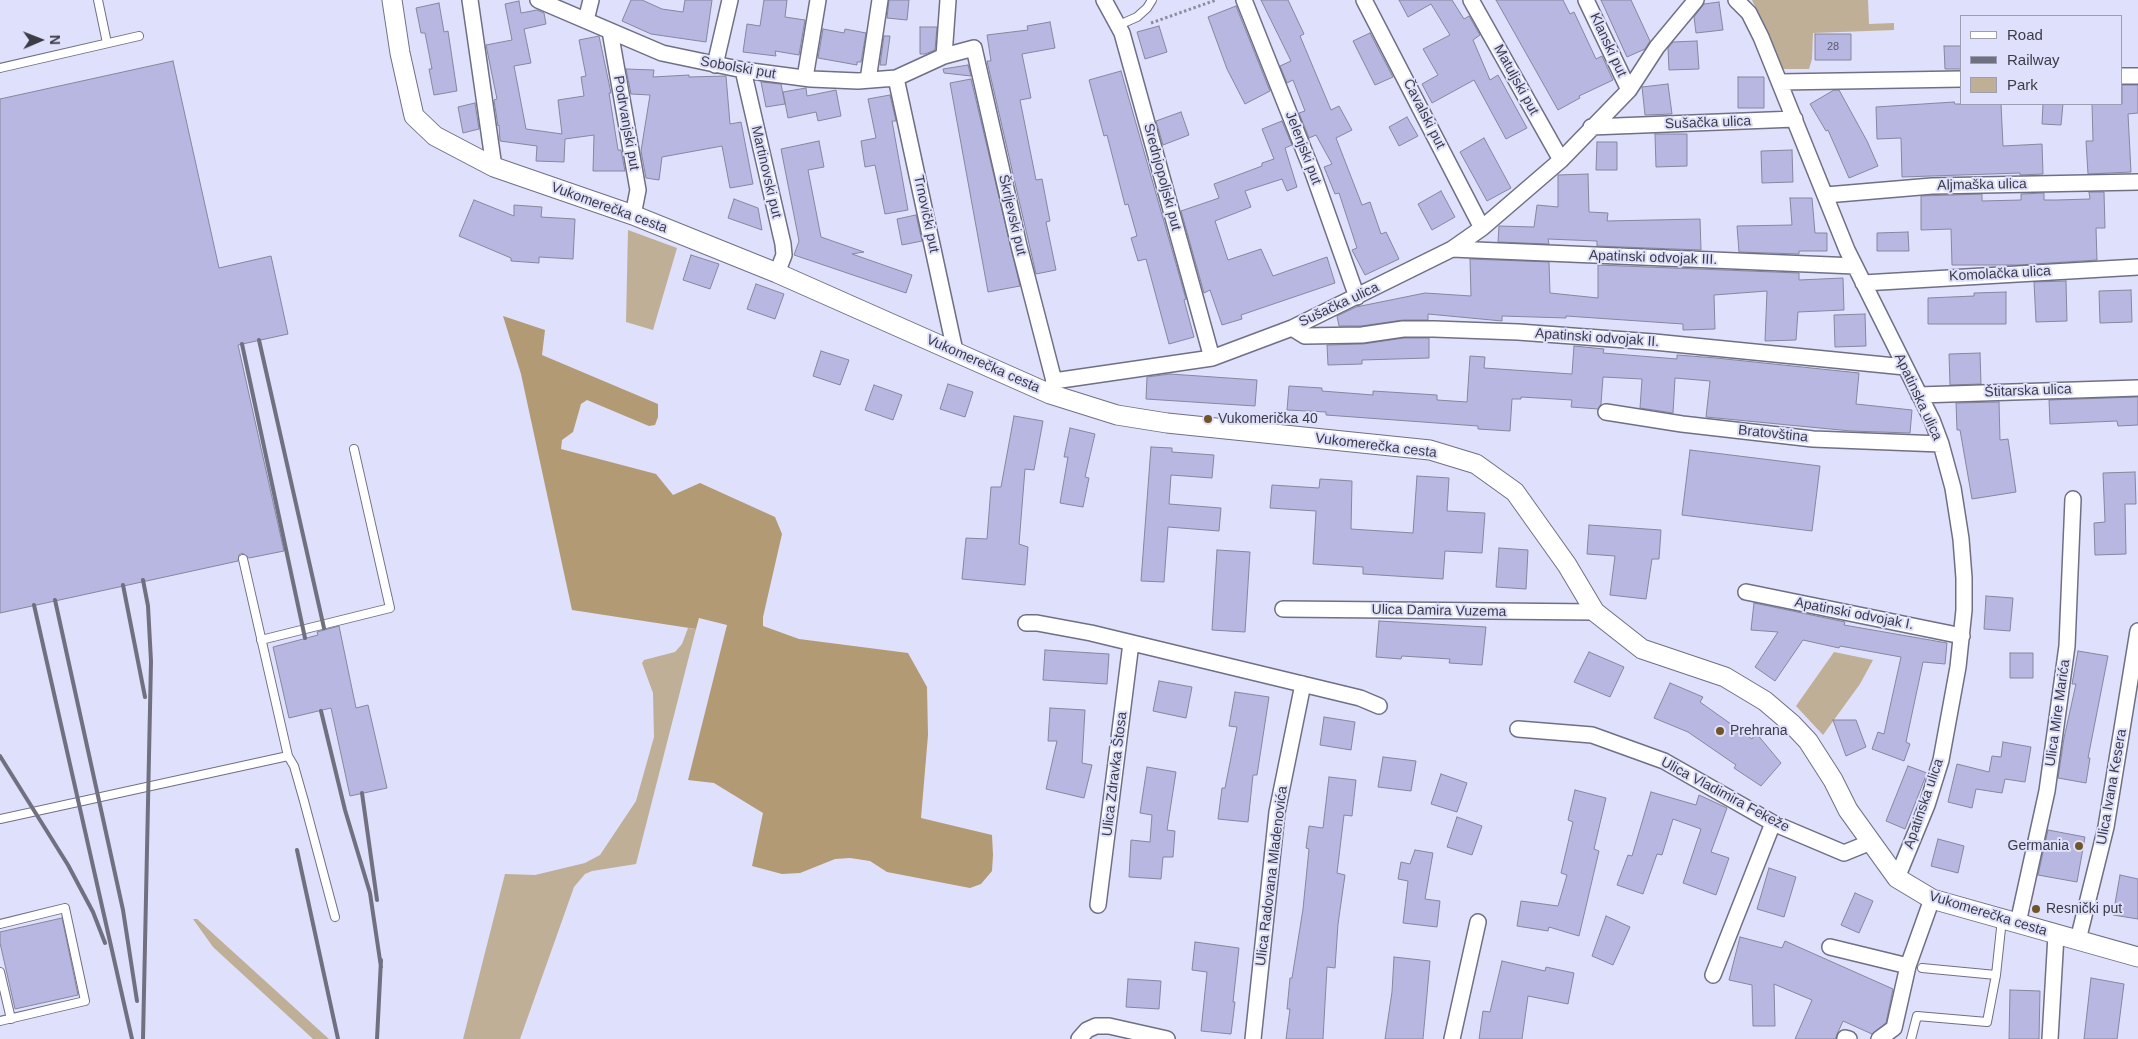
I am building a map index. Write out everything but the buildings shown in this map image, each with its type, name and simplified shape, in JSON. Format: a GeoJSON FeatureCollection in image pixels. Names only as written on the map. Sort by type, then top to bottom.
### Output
{"type":"FeatureCollection","features":[{"type":"Feature","properties":{"kind":"street","name":"Vukomerečka cesta"},"geometry":{"type":"LineString","coordinates":[[392,0],[400,53],[414,116],[435,136],[494,168],[633,215],[777,274],[955,351],[1125,416],[1168,423],[1430,450],[1476,464],[1515,492],[1567,565],[1595,612],[1642,649],[1725,677],[1765,701],[1808,741],[1833,780],[1848,810],[1897,878],[1932,900],[2138,958]]}},
{"type":"Feature","properties":{"kind":"street"},"geometry":{"type":"LineString","coordinates":[[470,0],[494,168]]}},
{"type":"Feature","properties":{"kind":"street","name":"Sobolski put"},"geometry":{"type":"LineString","coordinates":[[538,0],[662,53],[743,70],[805,78],[868,80],[896,78],[944,56],[974,48]]}},
{"type":"Feature","properties":{"kind":"street"},"geometry":{"type":"LineString","coordinates":[[586,20],[591,0]]}},
{"type":"Feature","properties":{"kind":"street"},"geometry":{"type":"LineString","coordinates":[[715,65],[730,0]]}},
{"type":"Feature","properties":{"kind":"street"},"geometry":{"type":"LineString","coordinates":[[805,78],[818,0]]}},
{"type":"Feature","properties":{"kind":"street"},"geometry":{"type":"LineString","coordinates":[[868,80],[880,0]]}},
{"type":"Feature","properties":{"kind":"street"},"geometry":{"type":"LineString","coordinates":[[944,56],[948,0]]}},
{"type":"Feature","properties":{"kind":"street","name":"Srednjopoljski put"},"geometry":{"type":"LineString","coordinates":[[1104,0],[1120,29],[1212,358]]}},
{"type":"Feature","properties":{"kind":"street","name":"Jelenjski put"},"geometry":{"type":"LineString","coordinates":[[1244,0],[1313,173],[1357,297]]}},
{"type":"Feature","properties":{"kind":"street","name":"Čavalski put"},"geometry":{"type":"LineString","coordinates":[[1364,0],[1482,228]]}},
{"type":"Feature","properties":{"kind":"street","name":"Matuljski put"},"geometry":{"type":"LineString","coordinates":[[1471,0],[1561,160]]}},
{"type":"Feature","properties":{"kind":"street","name":"Klanski put"},"geometry":{"type":"LineString","coordinates":[[1586,0],[1629,90]]}},
{"type":"Feature","properties":{"kind":"street","name":"Sušačka ulica"},"geometry":{"type":"LineString","coordinates":[[1052,388],[1212,358],[1292,328],[1452,249],[1482,228],[1561,160],[1629,90],[1657,47],[1696,0]]}},
{"type":"Feature","properties":{"kind":"street","name":"Apatinska ulica"},"geometry":{"type":"LineString","coordinates":[[1736,0],[1749,13],[1780,82],[1855,266],[1919,395],[1941,444],[1953,488],[1962,539],[1964,578],[1962,636],[1940,760],[1927,805],[1897,878]]}},
{"type":"Feature","properties":{"kind":"street","name":"Podrvanjski put"},"geometry":{"type":"LineString","coordinates":[[610,31],[638,190],[633,215]]}},
{"type":"Feature","properties":{"kind":"street","name":"Škrljevski put"},"geometry":{"type":"LineString","coordinates":[[974,48],[1052,388]]}},
{"type":"Feature","properties":{"kind":"street","name":"Martinovski put"},"geometry":{"type":"LineString","coordinates":[[743,70],[783,244],[784,255],[777,274]]}},
{"type":"Feature","properties":{"kind":"street"},"geometry":{"type":"LineString","coordinates":[[2123,76],[2138,76]]}},
{"type":"Feature","properties":{"kind":"street","name":"Trnovički put"},"geometry":{"type":"LineString","coordinates":[[896,78],[955,351]]}},
{"type":"Feature","properties":{"kind":"street"},"geometry":{"type":"LineString","coordinates":[[1780,82],[1960,79]]}},
{"type":"Feature","properties":{"kind":"street","name":"Sušačka ulica"},"geometry":{"type":"LineString","coordinates":[[1591,127],[1795,119]]}},
{"type":"Feature","properties":{"kind":"street","name":"Aljmaška ulica"},"geometry":{"type":"LineString","coordinates":[[1826,195],[1932,186],[2138,182]]}},
{"type":"Feature","properties":{"kind":"street","name":"Apatinski odvojak III."},"geometry":{"type":"LineString","coordinates":[[1452,249],[1855,266]]}},
{"type":"Feature","properties":{"kind":"street","name":"Komolačka ulica"},"geometry":{"type":"LineString","coordinates":[[1863,283],[2138,267]]}},
{"type":"Feature","properties":{"kind":"street","name":"Apatinski odvojak II."},"geometry":{"type":"LineString","coordinates":[[1292,328],[1305,336],[1362,335],[1403,329],[1528,333],[1654,342],[1905,368]]}},
{"type":"Feature","properties":{"kind":"street","name":"Štitarska ulica"},"geometry":{"type":"LineString","coordinates":[[1919,395],[2138,388]]}},
{"type":"Feature","properties":{"kind":"street","name":"Bratovština"},"geometry":{"type":"LineString","coordinates":[[1606,412],[1682,424],[1813,439],[1941,444]]}},
{"type":"Feature","properties":{"kind":"street","name":"Ulica Mire Marića"},"geometry":{"type":"LineString","coordinates":[[2010,921],[2047,791],[2068,646],[2073,499]]}},
{"type":"Feature","properties":{"kind":"street","name":"Apatinski odvojak I."},"geometry":{"type":"LineString","coordinates":[[1746,592],[1962,636]]}},
{"type":"Feature","properties":{"kind":"street","name":"Ulica Damira Vuzema"},"geometry":{"type":"LineString","coordinates":[[1284,609],[1595,612]]}},
{"type":"Feature","properties":{"kind":"street"},"geometry":{"type":"LineString","coordinates":[[1026,623],[1037,623],[1131,643],[1360,698],[1379,706]]}},
{"type":"Feature","properties":{"kind":"street","name":"Ulica Ivana Kesera"},"geometry":{"type":"LineString","coordinates":[[2078,940],[2106,827],[2138,631]]}},
{"type":"Feature","properties":{"kind":"street","name":"Ulica Zdravka Štosa"},"geometry":{"type":"LineString","coordinates":[[1098,905],[1131,643]]}},
{"type":"Feature","properties":{"kind":"street","name":"Ulica Radovana Mladenovića"},"geometry":{"type":"LineString","coordinates":[[1253,1039],[1277,812],[1303,684]]}},
{"type":"Feature","properties":{"kind":"street","name":"Ulica Vladimira Fekeže"},"geometry":{"type":"LineString","coordinates":[[1518,729],[1592,735],[1664,761],[1773,823],[1844,853],[1871,842]]}},
{"type":"Feature","properties":{"kind":"street"},"geometry":{"type":"LineString","coordinates":[[1713,975],[1773,823]]}},
{"type":"Feature","properties":{"kind":"street"},"geometry":{"type":"LineString","coordinates":[[1880,1039],[1894,1028],[1915,967],[1932,900]]}},
{"type":"Feature","properties":{"kind":"street"},"geometry":{"type":"LineString","coordinates":[[1452,1039],[1478,922]]}},
{"type":"Feature","properties":{"kind":"street"},"geometry":{"type":"LineString","coordinates":[[2050,1039],[2056,935]]}},
{"type":"Feature","properties":{"kind":"street"},"geometry":{"type":"LineString","coordinates":[[1830,947],[1915,967]]}},
{"type":"Feature","properties":{"kind":"street"},"geometry":{"type":"LineString","coordinates":[[1080,1039],[1086,1030],[1096,1026],[1109,1026],[1167,1039]]}},
{"type":"Feature","properties":{"kind":"lane"},"geometry":{"type":"LineString","coordinates":[[98,0],[107,43]]}},
{"type":"Feature","properties":{"kind":"lane"},"geometry":{"type":"LineString","coordinates":[[1120,29],[1147,8],[1152,0]]}},
{"type":"Feature","properties":{"kind":"lane"},"geometry":{"type":"LineString","coordinates":[[0,68],[139,36]]}},
{"type":"Feature","properties":{"kind":"lane"},"geometry":{"type":"LineString","coordinates":[[261,640],[390,608],[354,449]]}},
{"type":"Feature","properties":{"kind":"lane"},"geometry":{"type":"LineString","coordinates":[[243,560],[288,756],[294,766],[335,918]]}},
{"type":"Feature","properties":{"kind":"lane"},"geometry":{"type":"LineString","coordinates":[[0,819],[288,756]]}},
{"type":"Feature","properties":{"kind":"lane"},"geometry":{"type":"LineString","coordinates":[[0,924],[65,908],[85,1001],[0,1021]]}},
{"type":"Feature","properties":{"kind":"lane"},"geometry":{"type":"LineString","coordinates":[[1912,1039],[1917,1016],[1987,1022],[1996,975],[2010,921]]}},
{"type":"Feature","properties":{"kind":"lane"},"geometry":{"type":"LineString","coordinates":[[1915,967],[1996,975]]}},
{"type":"Feature","properties":{"kind":"lane"},"geometry":{"type":"LineString","coordinates":[[0,972],[11,1019]]}},
{"type":"Feature","properties":{"kind":"path"},"geometry":{"type":"LineString","coordinates":[[1120,29],[1216,0]]}},
{"type":"Feature","properties":{"kind":"green space"},"geometry":{"type":"Polygon","coordinates":[[[1752,0],[1868,0],[1869,24],[1894,23],[1894,30],[1813,33],[1812,59],[1809,69],[1783,69],[1752,0]]]}},
{"type":"Feature","properties":{"kind":"green space"},"geometry":{"type":"Polygon","coordinates":[[[628,230],[677,248],[653,330],[626,322],[628,230]]]}},
{"type":"Feature","properties":{"kind":"green space"},"geometry":{"type":"Polygon","coordinates":[[[688,628],[696,629],[636,864],[592,871],[585,874],[574,887],[520,1039],[463,1039],[505,874],[535,875],[585,863],[600,855],[636,801],[654,737],[653,693],[642,663],[644,660],[675,652],[682,644],[688,628]]]}},
{"type":"Feature","properties":{"kind":"green space"},"geometry":{"type":"Polygon","coordinates":[[[1834,652],[1873,660],[1860,684],[1823,735],[1796,706],[1834,652]]]}},
{"type":"Feature","properties":{"kind":"green space"},"geometry":{"type":"Polygon","coordinates":[[[193,919],[197,919],[329,1039],[313,1039],[213,947],[193,919]]]}},
{"type":"Feature","properties":{"kind":"shaded area"},"geometry":{"type":"Polygon","coordinates":[[[503,316],[545,330],[542,355],[658,404],[658,417],[655,425],[649,426],[587,400],[581,404],[573,432],[562,440],[561,449],[656,474],[673,495],[700,483],[775,517],[782,534],[763,617],[763,626],[799,639],[908,653],[927,687],[928,735],[921,818],[992,835],[992,871],[981,884],[970,888],[887,872],[870,861],[850,858],[835,859],[800,873],[782,874],[752,866],[763,813],[714,783],[688,780],[727,625],[699,618],[696,629],[572,610],[521,374],[503,316]]]}},
{"type":"Feature","properties":{"kind":"railway"},"geometry":{"type":"LineString","coordinates":[[259,340],[324,628]]}},
{"type":"Feature","properties":{"kind":"railway"},"geometry":{"type":"LineString","coordinates":[[242,344],[305,638]]}},
{"type":"Feature","properties":{"kind":"railway"},"geometry":{"type":"LineString","coordinates":[[143,580],[148,606],[151,661],[143,1039]]}},
{"type":"Feature","properties":{"kind":"railway"},"geometry":{"type":"LineString","coordinates":[[123,585],[145,697]]}},
{"type":"Feature","properties":{"kind":"railway"},"geometry":{"type":"LineString","coordinates":[[55,600],[123,910],[137,1001]]}},
{"type":"Feature","properties":{"kind":"railway"},"geometry":{"type":"LineString","coordinates":[[34,605],[132,1039]]}},
{"type":"Feature","properties":{"kind":"railway"},"geometry":{"type":"LineString","coordinates":[[321,711],[345,810],[370,893],[381,967]]}},
{"type":"Feature","properties":{"kind":"railway"},"geometry":{"type":"LineString","coordinates":[[0,756],[68,865],[93,912],[105,943]]}},
{"type":"Feature","properties":{"kind":"railway"},"geometry":{"type":"LineString","coordinates":[[362,793],[377,900]]}},
{"type":"Feature","properties":{"kind":"railway"},"geometry":{"type":"LineString","coordinates":[[297,850],[338,1039]]}},
{"type":"Feature","properties":{"kind":"railway"},"geometry":{"type":"LineString","coordinates":[[377,1039],[381,960]]}},
{"type":"Feature","properties":{"kind":"place","name":"Vukomerička 40"},"geometry":{"type":"Point","coordinates":[1208,419]}},
{"type":"Feature","properties":{"kind":"place","name":"Prehrana"},"geometry":{"type":"Point","coordinates":[1720,731]}},
{"type":"Feature","properties":{"kind":"place","name":"Germania"},"geometry":{"type":"Point","coordinates":[2079,846]}},
{"type":"Feature","properties":{"kind":"place","name":"Resnički put"},"geometry":{"type":"Point","coordinates":[2036,909]}}]}
